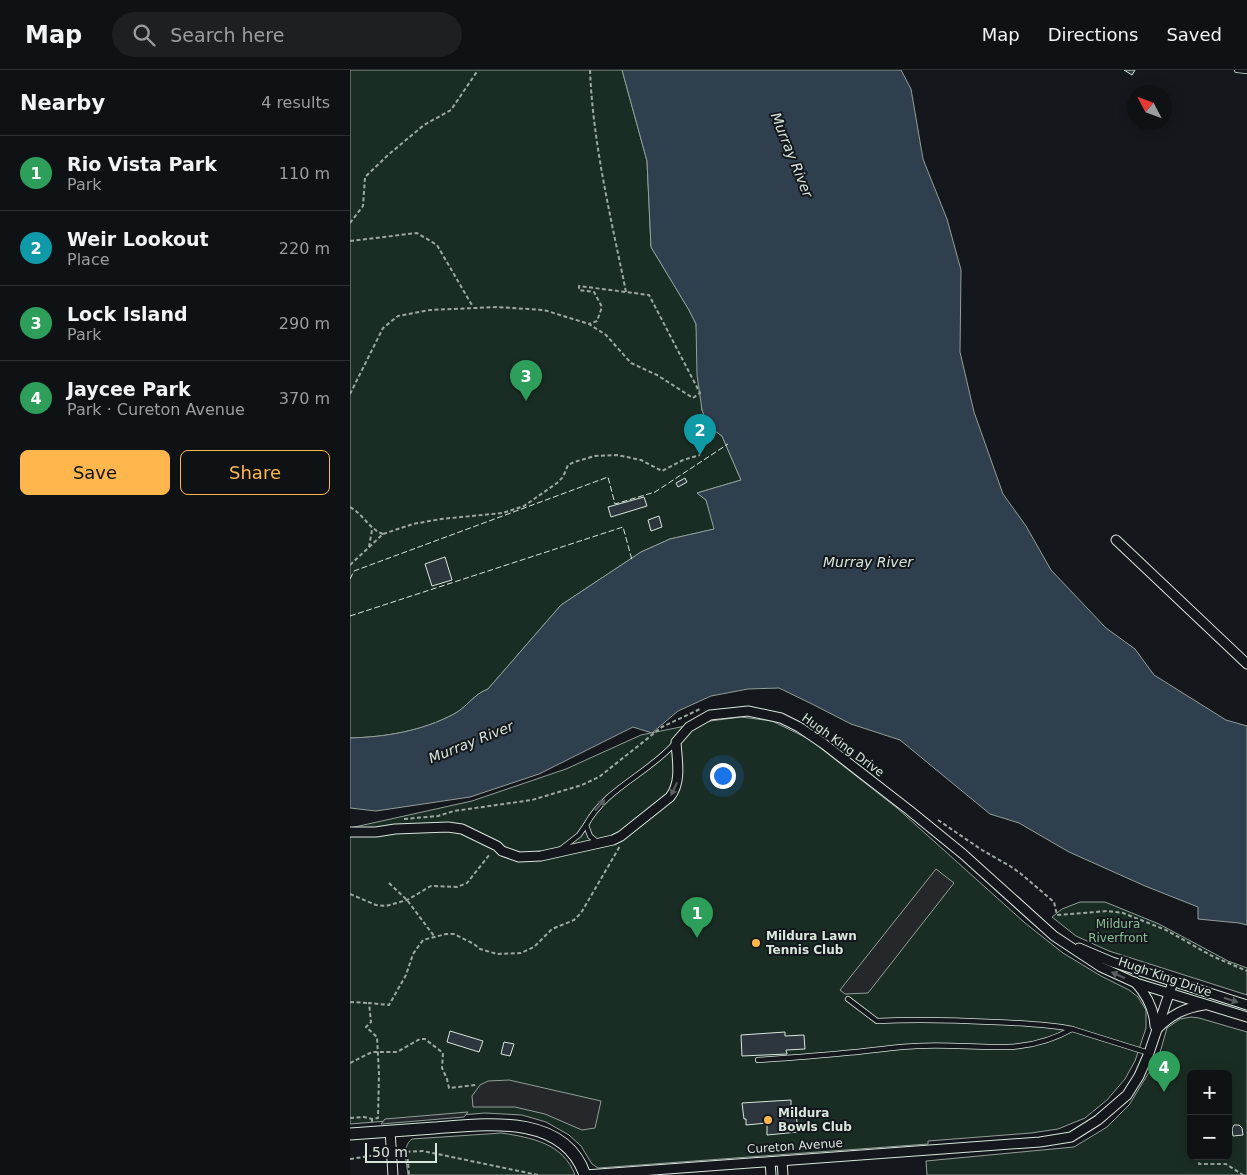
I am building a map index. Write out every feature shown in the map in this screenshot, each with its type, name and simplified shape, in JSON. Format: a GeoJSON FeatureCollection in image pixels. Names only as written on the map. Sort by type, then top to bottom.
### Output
{"type":"FeatureCollection","features":[{"type":"Feature","properties":{"kind":"street"},"geometry":{"type":"LineString","coordinates":[[1116,540],[1247,664]]}},
{"type":"Feature","properties":{"kind":"street","name":"Hugh King Drive"},"geometry":{"type":"LineString","coordinates":[[676,742],[689,727],[710,715],[748,711],[781,718],[799,727],[824,744],[941,835],[1054,936],[1101,967],[1134,982],[1247,1017]]}},
{"type":"Feature","properties":{"kind":"street"},"geometry":{"type":"LineString","coordinates":[[350,832],[448,827],[462,829],[519,857],[541,856],[557,851],[599,844],[622,836],[675,792],[678,783],[676,742]]}},
{"type":"Feature","properties":{"kind":"street","name":"Hugh King Drive"},"geometry":{"type":"LineString","coordinates":[[1054,936],[1112,962],[1247,1005]]}},
{"type":"Feature","properties":{"kind":"street"},"geometry":{"type":"LineString","coordinates":[[1134,982],[1150,1003],[1154,1016],[1155,1031]]}},
{"type":"Feature","properties":{"kind":"street","name":"Cureton Avenue"},"geometry":{"type":"LineString","coordinates":[[350,1134],[492,1124],[537,1130],[550,1134],[568,1146],[580,1163],[585,1175],[1040,1142],[1071,1137],[1098,1120],[1127,1095],[1139,1076],[1149,1053],[1173,982]]}},
{"type":"Feature","properties":{"kind":"street"},"geometry":{"type":"LineString","coordinates":[[1155,1031],[1167,1019],[1180,1011],[1206,1004]]}},
{"type":"Feature","properties":{"kind":"street"},"geometry":{"type":"LineString","coordinates":[[390,1131],[393,1175]]}},
{"type":"Feature","properties":{"kind":"street"},"geometry":{"type":"LineString","coordinates":[[782,1161],[783,1175]]}},
{"type":"Feature","properties":{"kind":"street"},"geometry":{"type":"LineString","coordinates":[[770,1162],[771,1175]]}},
{"type":"Feature","properties":{"kind":"lane"},"geometry":{"type":"LineString","coordinates":[[1237,70],[1247,71]]}},
{"type":"Feature","properties":{"kind":"lane"},"geometry":{"type":"LineString","coordinates":[[557,851],[579,835],[599,805],[606,798],[676,742]]}},
{"type":"Feature","properties":{"kind":"lane"},"geometry":{"type":"LineString","coordinates":[[586,825],[590,836],[599,844]]}},
{"type":"Feature","properties":{"kind":"lane"},"geometry":{"type":"LineString","coordinates":[[848,999],[877,1021],[967,1021],[1042,1025],[1072,1029],[1149,1053]]}},
{"type":"Feature","properties":{"kind":"lane"},"geometry":{"type":"LineString","coordinates":[[758,1060],[916,1046],[946,1045],[1014,1048],[1030,1046],[1056,1038],[1072,1029]]}},
{"type":"Feature","properties":{"kind":"path"},"geometry":{"type":"LineString","coordinates":[[350,223],[363,206],[365,177],[424,125],[451,110],[478,70]]}},
{"type":"Feature","properties":{"kind":"path"},"geometry":{"type":"LineString","coordinates":[[590,70],[597,150],[626,292]]}},
{"type":"Feature","properties":{"kind":"path"},"geometry":{"type":"LineString","coordinates":[[350,242],[417,233],[437,245],[473,307]]}},
{"type":"Feature","properties":{"kind":"path"},"geometry":{"type":"LineString","coordinates":[[350,394],[382,328],[398,316],[430,310],[457,310],[473,307],[544,310],[589,324],[606,335],[631,364],[656,375],[692,398],[700,393],[649,294],[579,286],[578,290],[594,292],[602,307],[597,321],[589,324]]}},
{"type":"Feature","properties":{"kind":"path"},"geometry":{"type":"LineString","coordinates":[[350,565],[383,534],[413,524],[441,519],[503,513],[524,506],[557,483],[568,465],[596,456],[617,455],[641,460],[662,470],[683,460],[700,455]]}},
{"type":"Feature","properties":{"kind":"path"},"geometry":{"type":"LineString","coordinates":[[350,507],[360,513],[372,530],[383,534]]}},
{"type":"Feature","properties":{"kind":"path"},"geometry":{"type":"LineString","coordinates":[[368,547],[372,530]]}},
{"type":"Feature","properties":{"kind":"path"},"geometry":{"type":"LineString","coordinates":[[398,820],[438,816],[454,811],[532,800],[582,785],[599,777],[662,727],[702,708]]}},
{"type":"Feature","properties":{"kind":"path"},"geometry":{"type":"LineString","coordinates":[[932,816],[1020,873],[1054,902],[1056,915],[1108,911],[1123,913],[1166,930],[1212,956],[1247,971]]}},
{"type":"Feature","properties":{"kind":"path"},"geometry":{"type":"LineString","coordinates":[[350,1002],[389,1005],[402,981],[413,954],[422,940],[434,936],[454,934],[480,949],[497,954],[521,953],[534,947],[552,929],[574,920],[581,913],[619,849],[622,836]]}},
{"type":"Feature","properties":{"kind":"path"},"geometry":{"type":"LineString","coordinates":[[350,894],[376,905],[386,906],[406,900],[431,886],[453,888],[467,884],[497,846]]}},
{"type":"Feature","properties":{"kind":"path"},"geometry":{"type":"LineString","coordinates":[[389,883],[406,900],[434,936]]}},
{"type":"Feature","properties":{"kind":"path"},"geometry":{"type":"LineString","coordinates":[[350,1118],[378,1118],[377,1038],[366,1027],[371,1022],[369,1003]]}},
{"type":"Feature","properties":{"kind":"path"},"geometry":{"type":"LineString","coordinates":[[350,1063],[372,1052],[398,1052],[420,1039],[425,1039],[443,1053],[442,1068],[449,1088],[476,1085]]}},
{"type":"Feature","properties":{"kind":"path"},"geometry":{"type":"LineString","coordinates":[[372,1119],[372,1133]]}},
{"type":"Feature","properties":{"kind":"path"},"geometry":{"type":"LineString","coordinates":[[350,1159],[423,1151],[538,1175]]}},
{"type":"Feature","properties":{"kind":"path"},"geometry":{"type":"LineString","coordinates":[[407,1152],[408,1175]]}},
{"type":"Feature","properties":{"kind":"path"},"geometry":{"type":"LineString","coordinates":[[1198,1160],[1199,1164],[1226,1164],[1243,1175]]}},
{"type":"Feature","properties":{"kind":"green space"},"geometry":{"type":"Polygon","coordinates":[[[350,70],[622,70],[647,161],[651,247],[696,324],[702,410],[711,428],[722,436],[741,480],[697,493],[706,500],[715,529],[670,539],[641,552],[561,605],[488,689],[459,711],[442,720],[417,729],[377,736],[350,738],[350,70]]]}},
{"type":"Feature","properties":{"kind":"green space"},"geometry":{"type":"Polygon","coordinates":[[[741,717],[772,721],[809,739],[897,808],[1025,923],[1063,953],[1138,997],[1146,1010],[1146,1028],[1135,1061],[1125,1079],[1107,1100],[1085,1118],[1058,1129],[1031,1133],[928,1141],[928,1144],[598,1168],[592,1164],[581,1146],[569,1135],[546,1122],[522,1115],[485,1113],[350,1124],[350,828],[472,801],[566,769],[641,735],[710,721],[741,717]]]}},
{"type":"Feature","properties":{"kind":"green space","name":"Mildura Riverfront"},"geometry":{"type":"Polygon","coordinates":[[[1080,902],[1105,902],[1159,924],[1228,961],[1247,968],[1247,995],[1109,951],[1076,936],[1052,917],[1062,909],[1080,902]]]}},
{"type":"Feature","properties":{"kind":"green space"},"geometry":{"type":"Polygon","coordinates":[[[1191,1017],[1247,1032],[1247,1175],[927,1175],[926,1161],[1074,1147],[1107,1127],[1129,1105],[1159,1056],[1167,1028],[1180,1019],[1191,1017]]]}},
{"type":"Feature","properties":{"kind":"green space"},"geometry":{"type":"Polygon","coordinates":[[[502,1133],[535,1140],[555,1149],[570,1164],[575,1175],[408,1175],[406,1151],[412,1139],[502,1133]]]}},
{"type":"Feature","properties":{"kind":"shaded area"},"geometry":{"type":"Polygon","coordinates":[[[936,869],[954,883],[868,993],[845,994],[840,990],[936,869]]]}},
{"type":"Feature","properties":{"kind":"shaded area"},"geometry":{"type":"Polygon","coordinates":[[[509,1080],[601,1101],[595,1128],[582,1130],[545,1114],[515,1107],[473,1107],[472,1096],[480,1085],[488,1081],[509,1080]]]}},
{"type":"Feature","properties":{"kind":"shaded area"},"geometry":{"type":"Polygon","coordinates":[[[468,1112],[464,1117],[381,1124],[385,1119],[468,1112]]]}},
{"type":"Feature","properties":{"kind":"water","name":"Murray River"},"geometry":{"type":"Polygon","coordinates":[[[622,70],[901,70],[911,89],[923,159],[947,219],[961,270],[960,352],[974,412],[1003,494],[1026,526],[1051,570],[1106,628],[1135,649],[1154,675],[1226,720],[1247,726],[1247,925],[1198,919],[1198,907],[1069,852],[1019,823],[990,814],[900,740],[851,724],[779,688],[748,689],[711,696],[678,711],[652,733],[633,727],[539,774],[470,797],[376,811],[350,808],[350,738],[377,736],[417,729],[442,720],[459,711],[488,689],[561,605],[641,552],[670,539],[714,529],[706,500],[697,493],[741,480],[722,436],[711,428],[702,410],[697,375],[696,324],[651,247],[647,161],[622,70]]]}},
{"type":"Feature","properties":{"kind":"building"},"geometry":{"type":"Polygon","coordinates":[[[1124,70],[1135,70],[1132,75],[1124,70]]]}},
{"type":"Feature","properties":{"kind":"building"},"geometry":{"type":"Polygon","coordinates":[[[685,478],[687,482],[678,487],[676,483],[685,478]]]}},
{"type":"Feature","properties":{"kind":"building"},"geometry":{"type":"Polygon","coordinates":[[[644,497],[647,506],[611,517],[608,507],[644,497]]]}},
{"type":"Feature","properties":{"kind":"building"},"geometry":{"type":"Polygon","coordinates":[[[659,516],[662,527],[651,531],[648,520],[659,516]]]}},
{"type":"Feature","properties":{"kind":"building"},"geometry":{"type":"Polygon","coordinates":[[[445,557],[452,580],[432,586],[425,564],[445,557]]]}},
{"type":"Feature","properties":{"kind":"building"},"geometry":{"type":"Polygon","coordinates":[[[450,1031],[483,1041],[479,1052],[447,1042],[450,1031]]]}},
{"type":"Feature","properties":{"kind":"building"},"geometry":{"type":"Polygon","coordinates":[[[785,1032],[785,1036],[804,1035],[805,1049],[786,1050],[787,1054],[742,1056],[741,1035],[785,1032]]]}},
{"type":"Feature","properties":{"kind":"building"},"geometry":{"type":"Polygon","coordinates":[[[504,1042],[514,1044],[510,1056],[501,1054],[504,1042]]]}},
{"type":"Feature","properties":{"kind":"building"},"geometry":{"type":"Polygon","coordinates":[[[791,1100],[791,1112],[796,1112],[798,1132],[767,1135],[767,1123],[746,1125],[742,1103],[791,1100]]]}},
{"type":"Feature","properties":{"kind":"building"},"geometry":{"type":"Polygon","coordinates":[[[1234,1125],[1239,1125],[1242,1128],[1243,1135],[1233,1136],[1232,1129],[1234,1125]]]}},
{"type":"Feature","properties":{"kind":"fence"},"geometry":{"type":"LineString","coordinates":[[350,579],[354,571],[608,477],[615,504],[655,492],[728,444]]}},
{"type":"Feature","properties":{"kind":"fence"},"geometry":{"type":"LineString","coordinates":[[350,616],[623,527],[632,560]]}},
{"type":"Feature","properties":{"kind":"place","name":"Lock Island"},"geometry":{"type":"Point","coordinates":[526,401]}},
{"type":"Feature","properties":{"kind":"place","name":"Weir Lookout"},"geometry":{"type":"Point","coordinates":[700,455]}},
{"type":"Feature","properties":{"kind":"place","name":"Rio Vista Park"},"geometry":{"type":"Point","coordinates":[697,938]}},
{"type":"Feature","properties":{"kind":"place","name":"Mildura Lawn Tennis Club"},"geometry":{"type":"Point","coordinates":[756,943]}},
{"type":"Feature","properties":{"kind":"place","name":"Jaycee Park"},"geometry":{"type":"Point","coordinates":[1164,1092]}},
{"type":"Feature","properties":{"kind":"place","name":"Mildura Bowls Club"},"geometry":{"type":"Point","coordinates":[768,1120]}}]}
